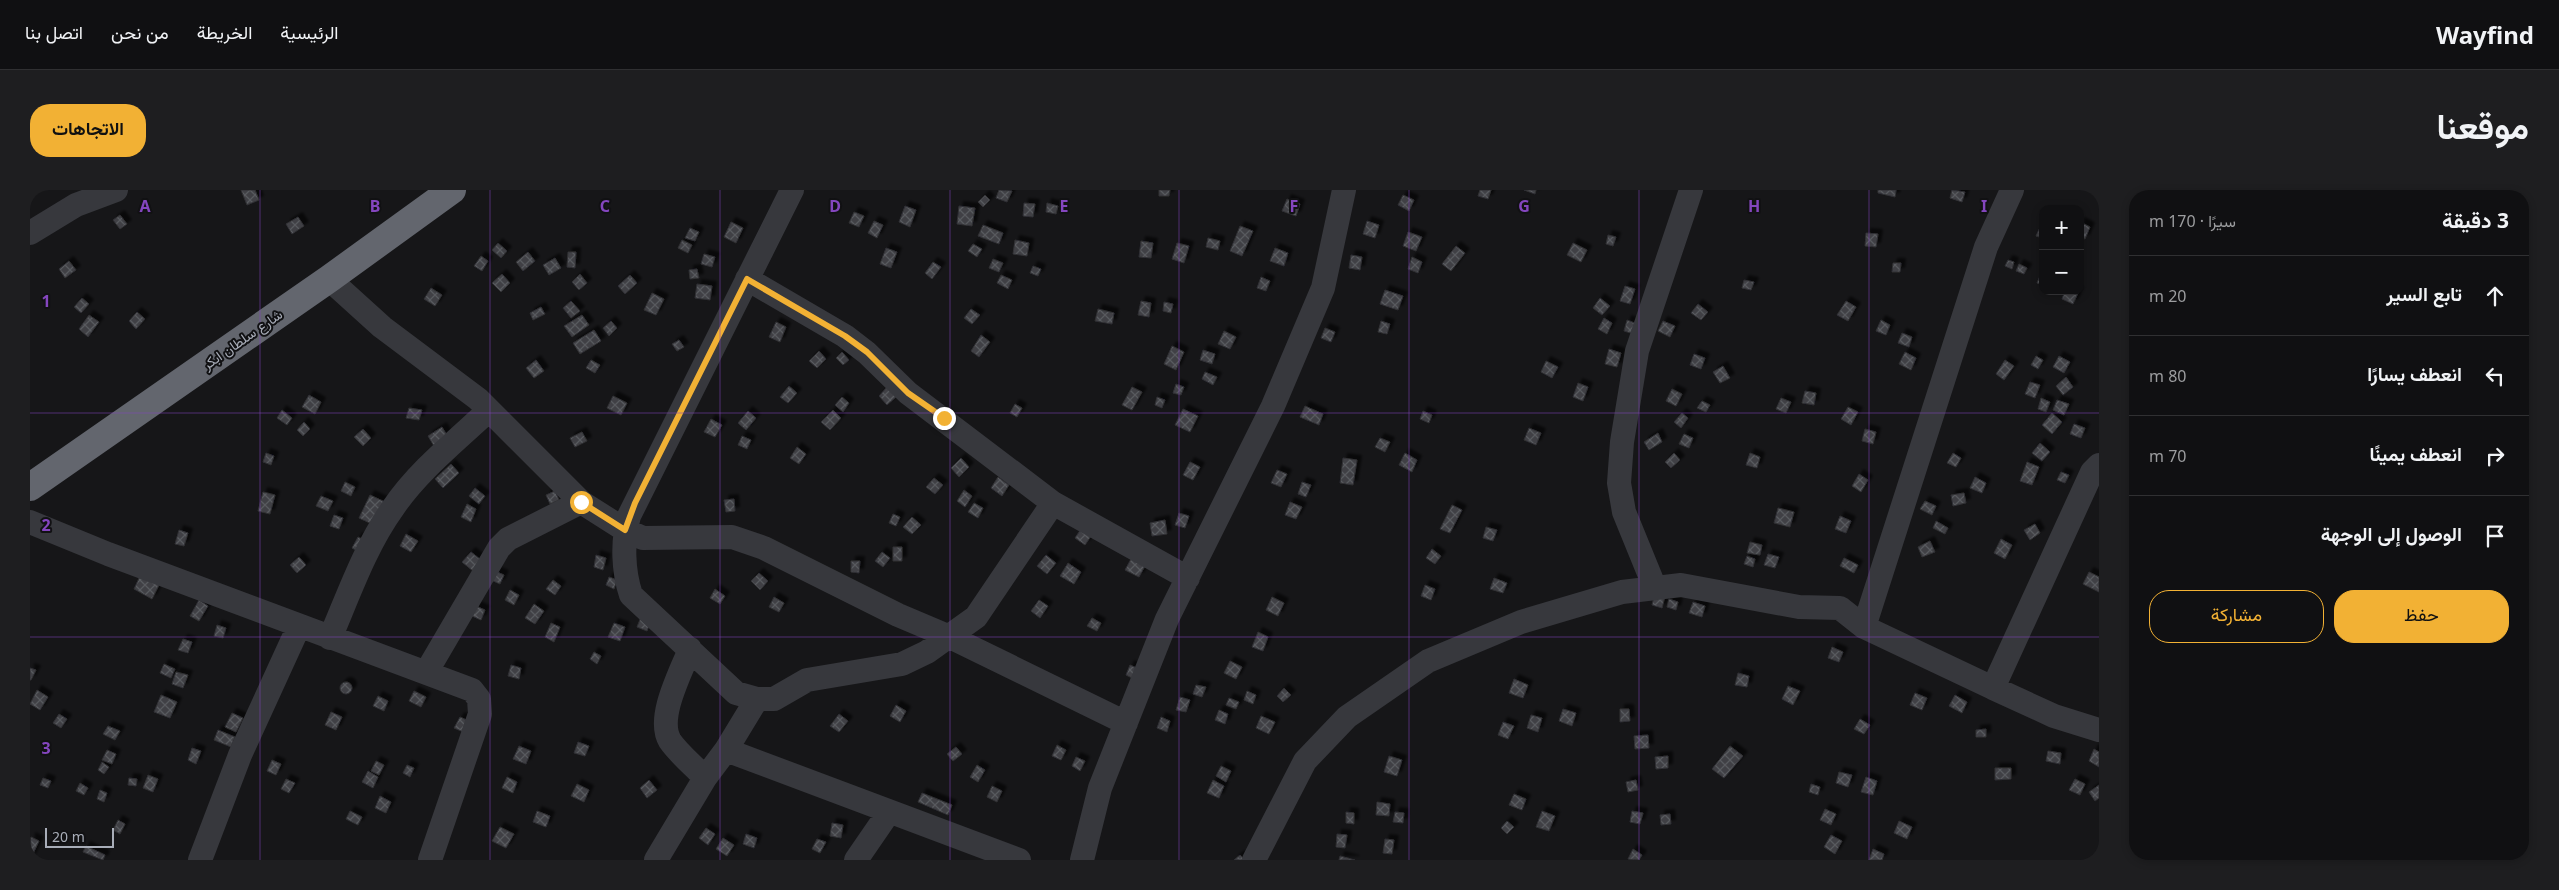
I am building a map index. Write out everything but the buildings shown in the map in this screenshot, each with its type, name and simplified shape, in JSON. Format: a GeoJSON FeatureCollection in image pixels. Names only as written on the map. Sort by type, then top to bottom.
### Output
{"type":"FeatureCollection","features":[{"type":"Feature","properties":{"kind":"highway","name":"شارع سلطان ابكر"},"geometry":{"type":"LineString","coordinates":[[30,486],[329,279],[452,190]]}},
{"type":"Feature","properties":{"kind":"street"},"geometry":{"type":"LineString","coordinates":[[30,233],[83,198],[116,190]]}},
{"type":"Feature","properties":{"kind":"street"},"geometry":{"type":"LineString","coordinates":[[792,190],[635,503],[625,530],[626,579],[632,595],[736,693],[757,699],[774,699],[807,680],[902,664],[927,652],[950,637],[976,617],[1053,502]]}},
{"type":"Feature","properties":{"kind":"street"},"geometry":{"type":"LineString","coordinates":[[1082,860],[1100,788],[1167,619],[1273,406],[1324,288],[1344,190]]}},
{"type":"Feature","properties":{"kind":"street"},"geometry":{"type":"LineString","coordinates":[[1655,588],[1624,512],[1619,482],[1622,442],[1638,351],[1691,190]]}},
{"type":"Feature","properties":{"kind":"street"},"geometry":{"type":"LineString","coordinates":[[1864,627],[1986,247],[2012,190]]}},
{"type":"Feature","properties":{"kind":"street"},"geometry":{"type":"LineString","coordinates":[[329,279],[382,327],[478,399],[581,502],[625,530],[643,538],[732,538],[764,548],[898,616],[950,637],[1126,724]]}},
{"type":"Feature","properties":{"kind":"street"},"geometry":{"type":"LineString","coordinates":[[747,279],[845,336],[867,352],[908,393],[1053,502],[1188,578]]}},
{"type":"Feature","properties":{"kind":"street"},"geometry":{"type":"LineString","coordinates":[[330,638],[367,552],[393,507],[434,462],[489,410]]}},
{"type":"Feature","properties":{"kind":"street"},"geometry":{"type":"LineString","coordinates":[[1993,688],[2092,472],[2099,465]]}},
{"type":"Feature","properties":{"kind":"street"},"geometry":{"type":"LineString","coordinates":[[427,671],[499,548],[508,539],[581,502]]}},
{"type":"Feature","properties":{"kind":"street"},"geometry":{"type":"LineString","coordinates":[[30,522],[330,638],[427,671],[472,690],[479,699],[480,714],[430,860]]}},
{"type":"Feature","properties":{"kind":"street"},"geometry":{"type":"LineString","coordinates":[[1254,860],[1305,761],[1347,717],[1428,661],[1521,622],[1622,592],[1681,585],[1799,607],[1840,608],[1864,627],[1993,688],[2054,716],[2099,730]]}},
{"type":"Feature","properties":{"kind":"street"},"geometry":{"type":"LineString","coordinates":[[200,860],[240,755],[299,626]]}},
{"type":"Feature","properties":{"kind":"street"},"geometry":{"type":"LineString","coordinates":[[690,649],[666,713],[665,726],[670,740],[705,778]]}},
{"type":"Feature","properties":{"kind":"street"},"geometry":{"type":"LineString","coordinates":[[656,860],[705,778],[726,750],[757,699]]}},
{"type":"Feature","properties":{"kind":"street"},"geometry":{"type":"LineString","coordinates":[[726,750],[1019,860]]}},
{"type":"Feature","properties":{"kind":"street"},"geometry":{"type":"LineString","coordinates":[[856,860],[889,812]]}},
{"type":"Feature","properties":{"kind":"route"},"geometry":{"type":"LineString","coordinates":[[581,502],[625,530],[635,503],[747,279],[845,336],[867,352],[908,393],[944,418]]}}]}
